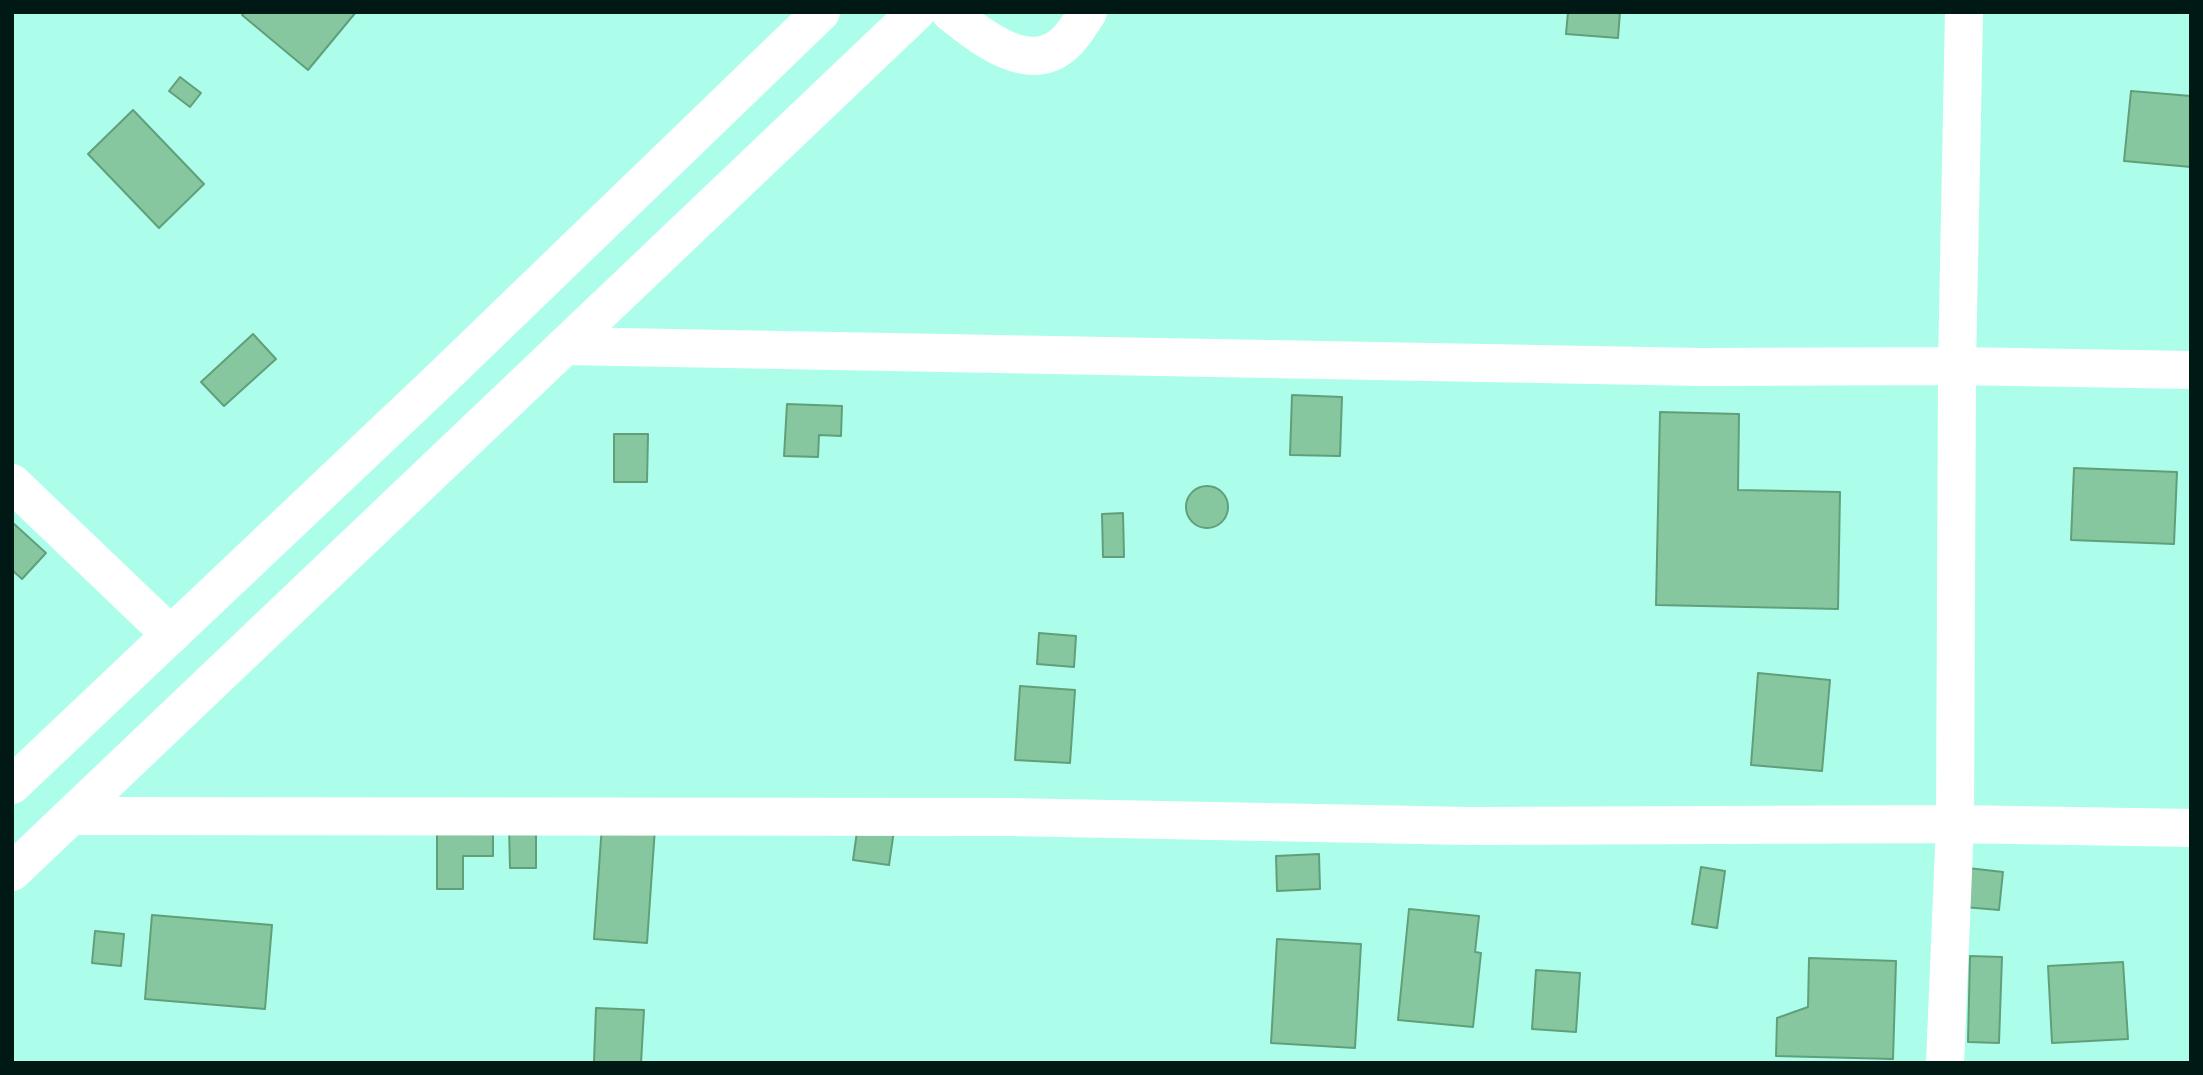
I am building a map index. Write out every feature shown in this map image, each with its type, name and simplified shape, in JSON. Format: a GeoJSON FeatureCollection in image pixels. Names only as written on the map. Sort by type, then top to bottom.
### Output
{"type":"FeatureCollection","features":[{"type":"Feature","properties":{"kind":"street"},"geometry":{"type":"LineString","coordinates":[[12,785],[444,376],[821,12]]}},
{"type":"Feature","properties":{"kind":"street"},"geometry":{"type":"LineString","coordinates":[[12,872],[916,12]]}},
{"type":"Feature","properties":{"kind":"street"},"geometry":{"type":"LineString","coordinates":[[950,12],[987,41],[1017,54],[1030,55],[1043,53],[1065,43],[1088,12]]}},
{"type":"Feature","properties":{"kind":"street"},"geometry":{"type":"LineString","coordinates":[[1945,1063],[1955,824],[1956,366],[1964,12]]}},
{"type":"Feature","properties":{"kind":"street"},"geometry":{"type":"LineString","coordinates":[[565,346],[1687,367],[1956,366],[2191,370]]}},
{"type":"Feature","properties":{"kind":"street"},"geometry":{"type":"LineString","coordinates":[[12,483],[171,635]]}},
{"type":"Feature","properties":{"kind":"street"},"geometry":{"type":"LineString","coordinates":[[72,816],[1009,817],[1469,826],[1955,824],[2191,828]]}},
{"type":"Feature","properties":{"kind":"building"},"geometry":{"type":"Polygon","coordinates":[[[245,12],[356,12],[308,70],[242,15],[245,12]]]}},
{"type":"Feature","properties":{"kind":"building"},"geometry":{"type":"Polygon","coordinates":[[[1568,12],[1620,12],[1618,38],[1566,34],[1568,12]]]}},
{"type":"Feature","properties":{"kind":"building"},"geometry":{"type":"Polygon","coordinates":[[[180,77],[201,93],[190,107],[169,91],[180,77]]]}},
{"type":"Feature","properties":{"kind":"building"},"geometry":{"type":"Polygon","coordinates":[[[2131,91],[2191,96],[2191,167],[2124,161],[2131,91]]]}},
{"type":"Feature","properties":{"kind":"building"},"geometry":{"type":"Polygon","coordinates":[[[133,110],[204,184],[159,228],[88,154],[133,110]]]}},
{"type":"Feature","properties":{"kind":"building"},"geometry":{"type":"Polygon","coordinates":[[[253,334],[276,359],[224,406],[201,382],[253,334]]]}},
{"type":"Feature","properties":{"kind":"building"},"geometry":{"type":"Polygon","coordinates":[[[1292,395],[1342,397],[1340,456],[1290,455],[1292,395]]]}},
{"type":"Feature","properties":{"kind":"building"},"geometry":{"type":"Polygon","coordinates":[[[787,404],[842,406],[841,436],[819,435],[818,457],[784,456],[787,404]]]}},
{"type":"Feature","properties":{"kind":"building"},"geometry":{"type":"Polygon","coordinates":[[[1660,412],[1739,414],[1738,490],[1840,492],[1838,609],[1656,605],[1660,412]]]}},
{"type":"Feature","properties":{"kind":"building"},"geometry":{"type":"Polygon","coordinates":[[[614,434],[648,434],[647,482],[614,482],[614,434]]]}},
{"type":"Feature","properties":{"kind":"building"},"geometry":{"type":"Polygon","coordinates":[[[2074,468],[2177,472],[2174,544],[2071,540],[2074,468]]]}},
{"type":"Feature","properties":{"kind":"building"},"geometry":{"type":"Polygon","coordinates":[[[1207,486],[1222,492],[1228,507],[1222,522],[1207,528],[1192,522],[1186,507],[1192,492],[1207,486]]]}},
{"type":"Feature","properties":{"kind":"building"},"geometry":{"type":"Polygon","coordinates":[[[1123,513],[1124,557],[1103,557],[1102,514],[1123,513]]]}},
{"type":"Feature","properties":{"kind":"building"},"geometry":{"type":"Polygon","coordinates":[[[13,523],[46,553],[22,579],[12,570],[13,523]]]}},
{"type":"Feature","properties":{"kind":"building"},"geometry":{"type":"Polygon","coordinates":[[[1039,633],[1076,636],[1074,667],[1037,664],[1039,633]]]}},
{"type":"Feature","properties":{"kind":"building"},"geometry":{"type":"Polygon","coordinates":[[[1758,673],[1830,680],[1822,771],[1751,765],[1758,673]]]}},
{"type":"Feature","properties":{"kind":"building"},"geometry":{"type":"Polygon","coordinates":[[[1020,686],[1075,690],[1070,763],[1015,760],[1020,686]]]}},
{"type":"Feature","properties":{"kind":"building"},"geometry":{"type":"Polygon","coordinates":[[[602,825],[655,828],[647,943],[594,939],[602,825]]]}},
{"type":"Feature","properties":{"kind":"building"},"geometry":{"type":"Polygon","coordinates":[[[858,825],[894,830],[889,865],[853,860],[858,825]]]}},
{"type":"Feature","properties":{"kind":"building"},"geometry":{"type":"Polygon","coordinates":[[[437,826],[493,826],[493,856],[463,856],[463,889],[437,889],[437,826]]]}},
{"type":"Feature","properties":{"kind":"building"},"geometry":{"type":"Polygon","coordinates":[[[509,827],[536,827],[536,868],[510,868],[509,827]]]}},
{"type":"Feature","properties":{"kind":"building"},"geometry":{"type":"Polygon","coordinates":[[[1319,854],[1320,889],[1277,891],[1276,856],[1319,854]]]}},
{"type":"Feature","properties":{"kind":"building"},"geometry":{"type":"Polygon","coordinates":[[[1701,867],[1725,871],[1717,928],[1692,924],[1701,867]]]}},
{"type":"Feature","properties":{"kind":"building"},"geometry":{"type":"Polygon","coordinates":[[[1968,868],[2003,872],[1999,910],[1964,907],[1968,868]]]}},
{"type":"Feature","properties":{"kind":"building"},"geometry":{"type":"Polygon","coordinates":[[[1409,909],[1479,916],[1475,952],[1481,953],[1473,1027],[1398,1020],[1409,909]]]}},
{"type":"Feature","properties":{"kind":"building"},"geometry":{"type":"Polygon","coordinates":[[[152,915],[272,925],[265,1009],[145,999],[152,915]]]}},
{"type":"Feature","properties":{"kind":"building"},"geometry":{"type":"Polygon","coordinates":[[[95,931],[124,934],[121,966],[92,963],[95,931]]]}},
{"type":"Feature","properties":{"kind":"building"},"geometry":{"type":"Polygon","coordinates":[[[1277,939],[1361,944],[1355,1048],[1271,1043],[1277,939]]]}},
{"type":"Feature","properties":{"kind":"building"},"geometry":{"type":"Polygon","coordinates":[[[1970,956],[2002,957],[1999,1043],[1968,1042],[1970,956]]]}},
{"type":"Feature","properties":{"kind":"building"},"geometry":{"type":"Polygon","coordinates":[[[1809,958],[1896,961],[1893,1059],[1776,1056],[1777,1018],[1808,1007],[1809,958]]]}},
{"type":"Feature","properties":{"kind":"building"},"geometry":{"type":"Polygon","coordinates":[[[2123,962],[2128,1039],[2052,1043],[2048,966],[2123,962]]]}},
{"type":"Feature","properties":{"kind":"building"},"geometry":{"type":"Polygon","coordinates":[[[1536,970],[1580,973],[1576,1032],[1532,1029],[1536,970]]]}},
{"type":"Feature","properties":{"kind":"building"},"geometry":{"type":"Polygon","coordinates":[[[596,1008],[644,1010],[641,1063],[594,1062],[596,1008]]]}}]}
